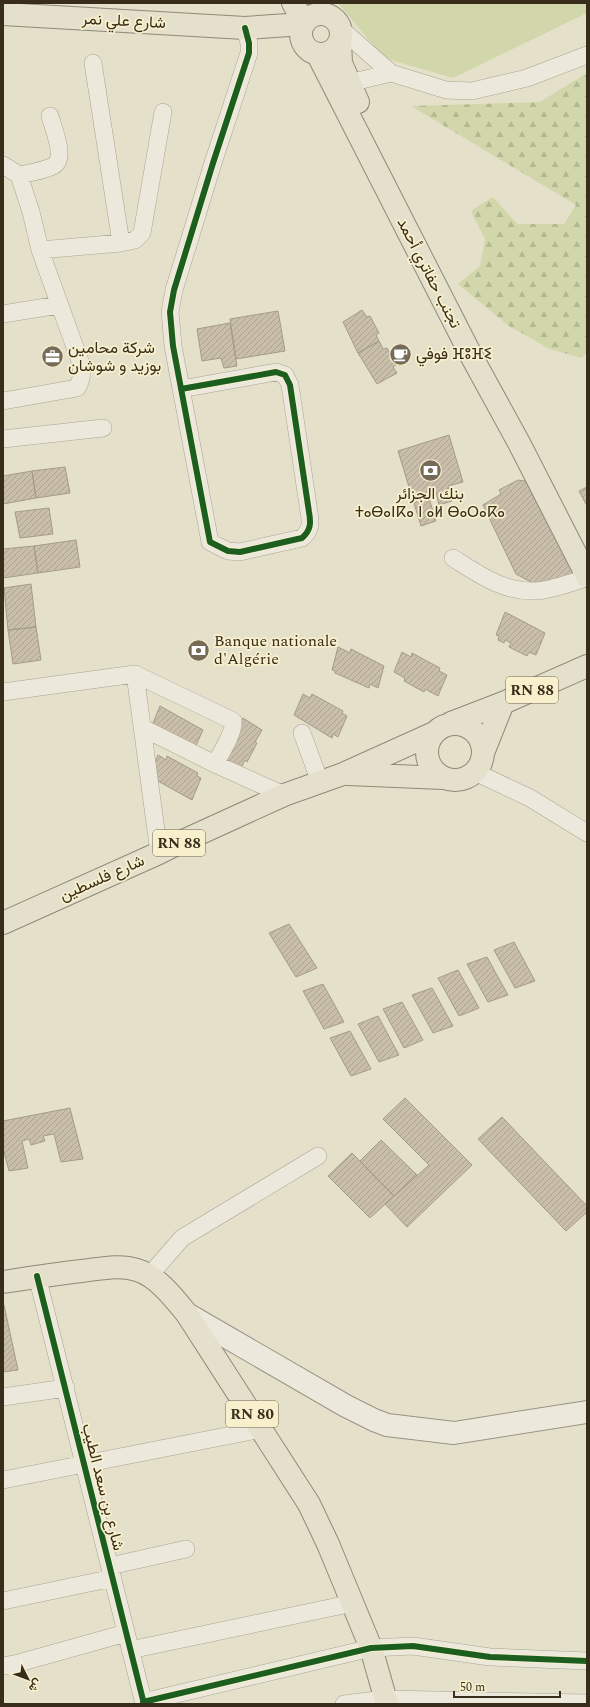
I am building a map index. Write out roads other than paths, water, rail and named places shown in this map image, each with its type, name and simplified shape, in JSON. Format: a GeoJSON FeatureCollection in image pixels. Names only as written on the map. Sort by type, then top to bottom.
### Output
{"type":"FeatureCollection","features":[{"type":"Feature","properties":{"kind":"main road","name":"تجنب حفاتري أحمد"},"geometry":{"type":"LineString","coordinates":[[293,3],[307,36],[473,359],[519,443],[587,577]]}},
{"type":"Feature","properties":{"kind":"main road","name":"شارع علي نمر"},"geometry":{"type":"LineString","coordinates":[[3,14],[245,28],[264,35],[307,36]]}},
{"type":"Feature","properties":{"kind":"main road"},"geometry":{"type":"LineString","coordinates":[[314,15],[331,22],[336,48],[331,52],[307,36],[314,15]]}},
{"type":"Feature","properties":{"kind":"main road","name":"تجنب حفاتري أحمد"},"geometry":{"type":"LineString","coordinates":[[331,22],[341,63],[386,161],[530,439],[587,554]]}},
{"type":"Feature","properties":{"kind":"main road","name":"RN 88"},"geometry":{"type":"LineString","coordinates":[[561,676],[587,655]]}},
{"type":"Feature","properties":{"kind":"main road","name":"RN 88"},"geometry":{"type":"LineString","coordinates":[[343,774],[443,728],[587,666]]}},
{"type":"Feature","properties":{"kind":"main road","name":"RN 88"},"geometry":{"type":"LineString","coordinates":[[479,763],[503,703]]}},
{"type":"Feature","properties":{"kind":"main road"},"geometry":{"type":"LineString","coordinates":[[460,724],[474,731],[480,737],[479,763],[468,778],[451,780],[443,778],[435,773],[430,766],[427,758],[427,744],[443,728],[460,724]]}},
{"type":"Feature","properties":{"kind":"main road","name":"RN 88"},"geometry":{"type":"LineString","coordinates":[[343,774],[443,778]]}},
{"type":"Feature","properties":{"kind":"main road","name":"شارع فلسطين"},"geometry":{"type":"LineString","coordinates":[[7,920],[159,853],[284,795],[343,774]]}},
{"type":"Feature","properties":{"kind":"main road","name":"RN 80"},"geometry":{"type":"LineString","coordinates":[[3,1282],[37,1276],[120,1266],[137,1270],[149,1276],[172,1296],[187,1314],[309,1504],[328,1544],[371,1648],[386,1701]]}},
{"type":"Feature","properties":{"kind":"street"},"geometry":{"type":"LineString","coordinates":[[331,22],[391,73],[446,90],[472,91],[527,78],[587,55]]}},
{"type":"Feature","properties":{"kind":"street"},"geometry":{"type":"LineString","coordinates":[[181,389],[276,372],[285,375],[290,385],[309,512],[310,526],[309,532],[306,535],[302,538],[240,552],[228,551],[210,542],[181,389],[173,346],[170,312],[174,290],[210,170],[249,53],[249,42],[245,28]]}},
{"type":"Feature","properties":{"kind":"street"},"geometry":{"type":"LineString","coordinates":[[93,63],[121,243]]}},
{"type":"Feature","properties":{"kind":"street"},"geometry":{"type":"LineString","coordinates":[[349,83],[391,73]]}},
{"type":"Feature","properties":{"kind":"street"},"geometry":{"type":"LineString","coordinates":[[40,250],[121,243],[135,240],[142,233],[163,112]]}},
{"type":"Feature","properties":{"kind":"street"},"geometry":{"type":"LineString","coordinates":[[19,175],[53,166],[58,162],[58,143],[50,116]]}},
{"type":"Feature","properties":{"kind":"street"},"geometry":{"type":"LineString","coordinates":[[3,165],[19,175],[31,212],[40,250],[81,364],[81,382],[77,388],[3,401]]}},
{"type":"Feature","properties":{"kind":"street"},"geometry":{"type":"LineString","coordinates":[[3,314],[59,305]]}},
{"type":"Feature","properties":{"kind":"street"},"geometry":{"type":"LineString","coordinates":[[3,439],[103,428]]}},
{"type":"Feature","properties":{"kind":"street"},"geometry":{"type":"LineString","coordinates":[[454,558],[498,584],[513,590],[537,591],[587,577]]}},
{"type":"Feature","properties":{"kind":"street"},"geometry":{"type":"LineString","coordinates":[[135,674],[159,853]]}},
{"type":"Feature","properties":{"kind":"street"},"geometry":{"type":"LineString","coordinates":[[3,692],[135,674],[233,721],[234,725],[228,740],[215,764]]}},
{"type":"Feature","properties":{"kind":"street"},"geometry":{"type":"LineString","coordinates":[[143,728],[215,764],[284,795]]}},
{"type":"Feature","properties":{"kind":"street"},"geometry":{"type":"LineString","coordinates":[[302,733],[320,782]]}},
{"type":"Feature","properties":{"kind":"street"},"geometry":{"type":"LineString","coordinates":[[479,763],[530,798],[587,833]]}},
{"type":"Feature","properties":{"kind":"street"},"geometry":{"type":"LineString","coordinates":[[149,1276],[182,1238],[318,1156]]}},
{"type":"Feature","properties":{"kind":"street","name":"شارع بن سعد الطيب"},"geometry":{"type":"LineString","coordinates":[[37,1276],[85,1464],[143,1703]]}},
{"type":"Feature","properties":{"kind":"street"},"geometry":{"type":"LineString","coordinates":[[187,1314],[346,1406],[387,1425],[454,1433],[587,1412]]}},
{"type":"Feature","properties":{"kind":"street"},"geometry":{"type":"LineString","coordinates":[[3,1397],[66,1388]]}},
{"type":"Feature","properties":{"kind":"street"},"geometry":{"type":"LineString","coordinates":[[3,1480],[262,1429]]}},
{"type":"Feature","properties":{"kind":"street"},"geometry":{"type":"LineString","coordinates":[[3,1602],[111,1572],[186,1549]]}},
{"type":"Feature","properties":{"kind":"street"},"geometry":{"type":"LineString","coordinates":[[130,1650],[353,1604]]}},
{"type":"Feature","properties":{"kind":"street"},"geometry":{"type":"LineString","coordinates":[[3,1666],[15,1664],[126,1632]]}},
{"type":"Feature","properties":{"kind":"street"},"geometry":{"type":"LineString","coordinates":[[143,1703],[371,1648],[413,1646],[490,1657],[587,1661]]}},
{"type":"Feature","properties":{"kind":"street"},"geometry":{"type":"LineString","coordinates":[[344,1704],[386,1701],[587,1703]]}},
{"type":"Feature","properties":{"kind":"place","name":"فوفي ⴼⵓⴼⵉ"},"geometry":{"type":"Point","coordinates":[400,354]}},
{"type":"Feature","properties":{"kind":"place","name":"شركة محامين بوزيد و شوشان"},"geometry":{"type":"Point","coordinates":[53,357]}},
{"type":"Feature","properties":{"kind":"place","name":"بنك الجزائر ⵜⴰⴱⴰⵏⴽⴰ ⵏ ⴰⵍ ⴱⴰⵔⴰⴽⴰ"},"geometry":{"type":"Point","coordinates":[430,471]}},
{"type":"Feature","properties":{"kind":"place","name":"Banque nationale d'Algérie"},"geometry":{"type":"Point","coordinates":[199,650]}}]}
